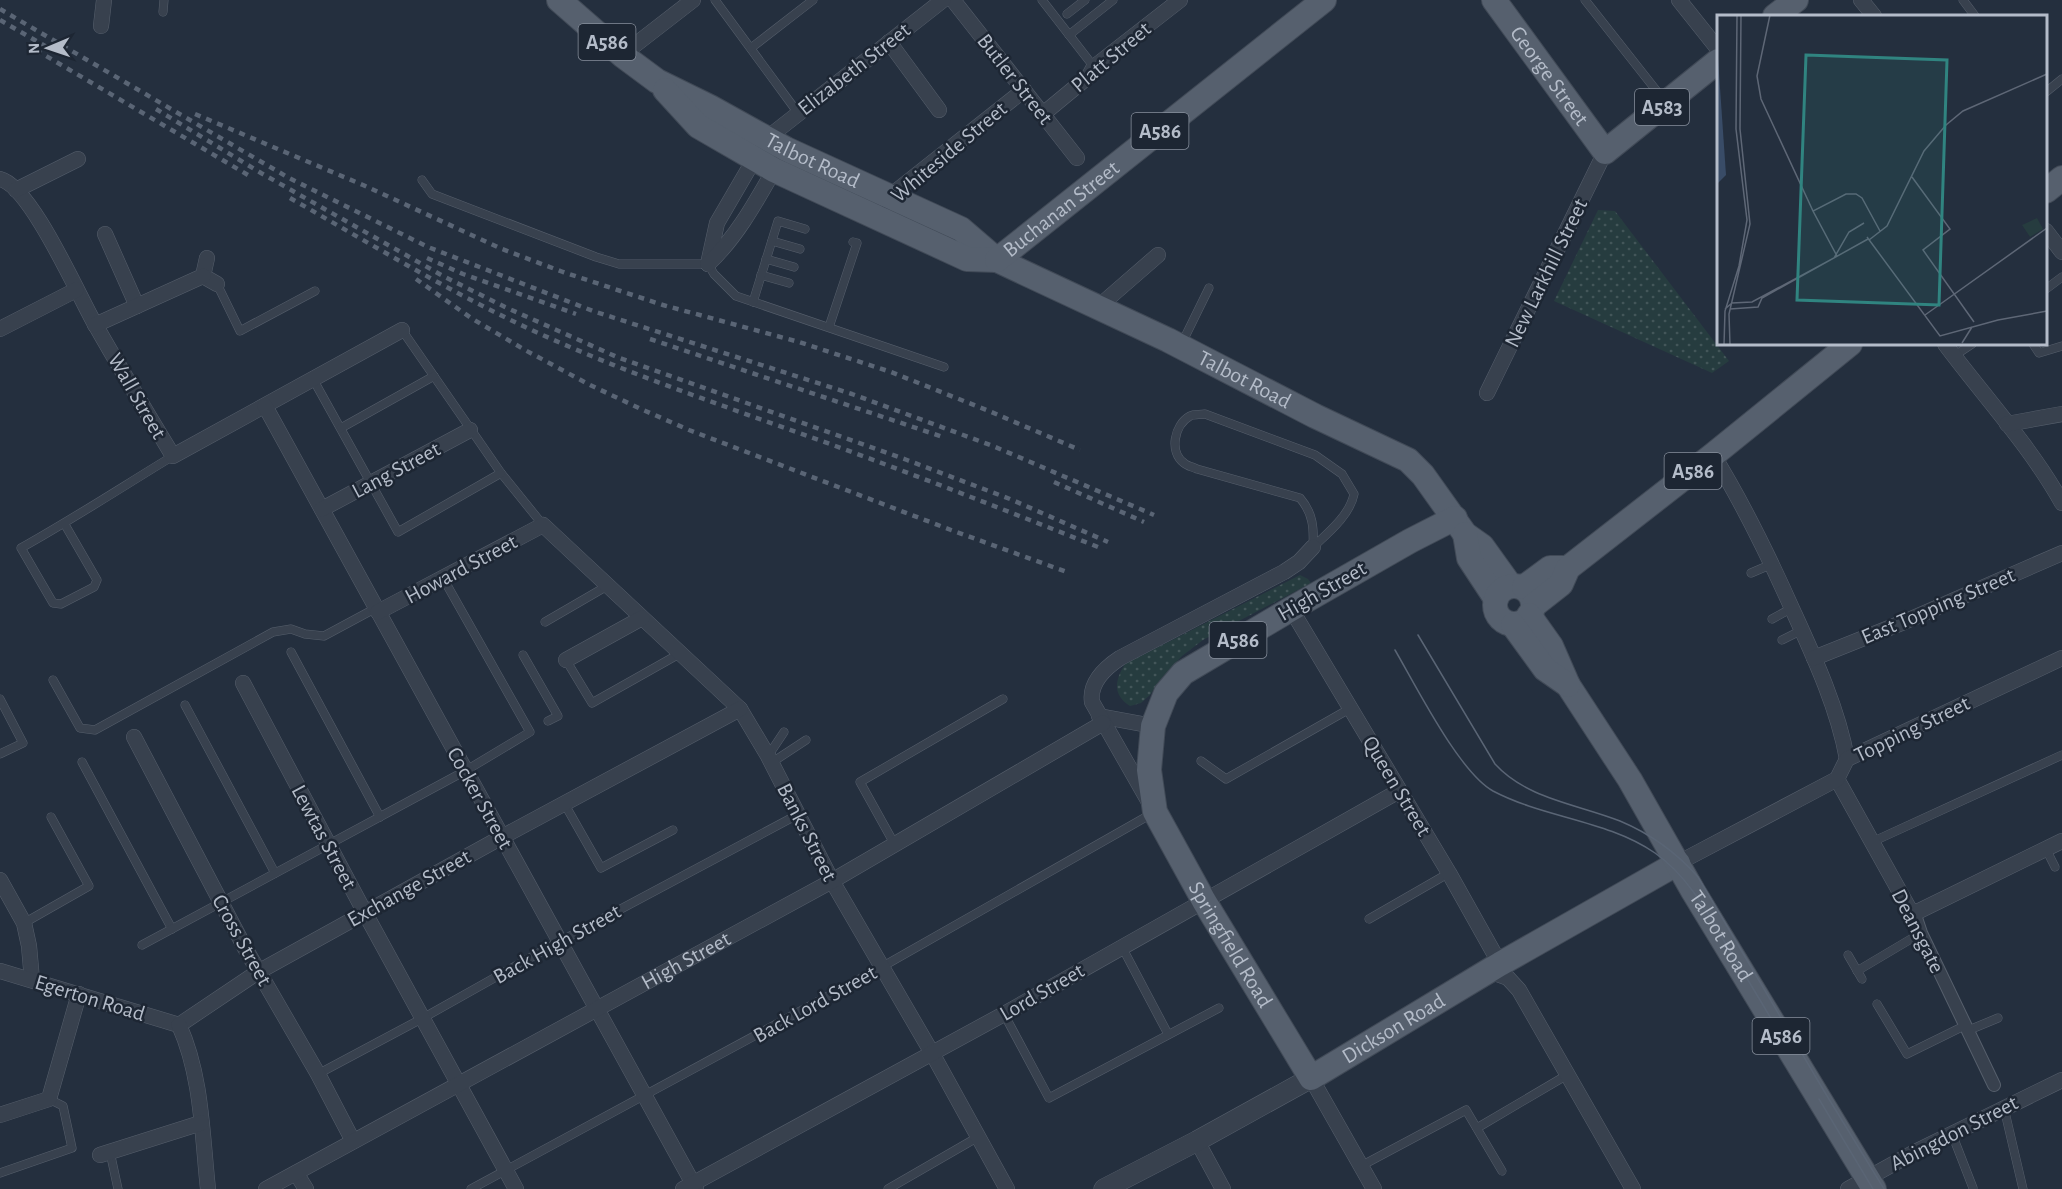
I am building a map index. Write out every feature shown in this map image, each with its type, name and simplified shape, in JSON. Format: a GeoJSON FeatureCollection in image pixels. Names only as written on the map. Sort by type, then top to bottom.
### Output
{"type":"FeatureCollection","features":[{"type":"Feature","properties":{"kind":"main road","name":"Talbot Road"},"geometry":{"type":"LineString","coordinates":[[559,0],[622,56],[657,81],[710,107],[770,154],[879,218],[967,259],[997,260]]}},
{"type":"Feature","properties":{"kind":"main road","name":"Buchanan Street"},"geometry":{"type":"LineString","coordinates":[[997,260],[1324,0]]}},
{"type":"Feature","properties":{"kind":"main road","name":"George Street"},"geometry":{"type":"LineString","coordinates":[[1494,0],[1605,152]]}},
{"type":"Feature","properties":{"kind":"main road"},"geometry":{"type":"LineString","coordinates":[[1776,15],[1796,0]]}},
{"type":"Feature","properties":{"kind":"main road","name":"A583"},"geometry":{"type":"LineString","coordinates":[[1605,152],[1717,63]]}},
{"type":"Feature","properties":{"kind":"main road","name":"Talbot Road"},"geometry":{"type":"LineString","coordinates":[[770,154],[890,196],[961,229],[997,260],[1180,346],[1315,416],[1408,460],[1432,486],[1460,526],[1469,558],[1517,603],[1545,669],[1568,685],[1630,780],[1863,1185]]}},
{"type":"Feature","properties":{"kind":"main road"},"geometry":{"type":"LineString","coordinates":[[2047,190],[2062,178]]}},
{"type":"Feature","properties":{"kind":"main road","name":"A586"},"geometry":{"type":"LineString","coordinates":[[1517,603],[1561,584],[1568,568],[1849,345]]}},
{"type":"Feature","properties":{"kind":"main road"},"geometry":{"type":"LineString","coordinates":[[1422,535],[1428,515],[1432,486]]}},
{"type":"Feature","properties":{"kind":"main road","name":"High Street"},"geometry":{"type":"LineString","coordinates":[[1155,812],[1149,770],[1153,726],[1166,693],[1177,678],[1291,609],[1422,535],[1460,526]]}},
{"type":"Feature","properties":{"kind":"main road","name":"Springfield Road"},"geometry":{"type":"LineString","coordinates":[[1155,812],[1204,901],[1311,1078]]}},
{"type":"Feature","properties":{"kind":"main road","name":"Dickson Road"},"geometry":{"type":"LineString","coordinates":[[1311,1078],[1494,967],[1678,863]]}},
{"type":"Feature","properties":{"kind":"street"},"geometry":{"type":"LineString","coordinates":[[101,26],[104,0]]}},
{"type":"Feature","properties":{"kind":"street"},"geometry":{"type":"LineString","coordinates":[[622,56],[693,0]]}},
{"type":"Feature","properties":{"kind":"street","name":"Elizabeth Street"},"geometry":{"type":"LineString","coordinates":[[770,154],[798,113],[942,0]]}},
{"type":"Feature","properties":{"kind":"street","name":"Butler Street"},"geometry":{"type":"LineString","coordinates":[[953,0],[1077,158]]}},
{"type":"Feature","properties":{"kind":"street","name":"Platt Street"},"geometry":{"type":"LineString","coordinates":[[1043,114],[1089,76],[1094,67],[1180,0]]}},
{"type":"Feature","properties":{"kind":"street"},"geometry":{"type":"LineString","coordinates":[[1679,0],[1717,47]]}},
{"type":"Feature","properties":{"kind":"street"},"geometry":{"type":"LineString","coordinates":[[1861,0],[1873,15]]}},
{"type":"Feature","properties":{"kind":"street"},"geometry":{"type":"LineString","coordinates":[[889,42],[939,110]]}},
{"type":"Feature","properties":{"kind":"street","name":"Whiteside Street"},"geometry":{"type":"LineString","coordinates":[[879,218],[890,196],[1024,90]]}},
{"type":"Feature","properties":{"kind":"street","name":"New Larkhill Street"},"geometry":{"type":"LineString","coordinates":[[1487,393],[1605,152]]}},
{"type":"Feature","properties":{"kind":"street","name":"Talbot Road"},"geometry":{"type":"LineString","coordinates":[[708,264],[720,253],[732,236],[770,154]]}},
{"type":"Feature","properties":{"kind":"street","name":"Talbot Road"},"geometry":{"type":"LineString","coordinates":[[708,264],[717,224],[770,154]]}},
{"type":"Feature","properties":{"kind":"street"},"geometry":{"type":"LineString","coordinates":[[16,190],[78,159]]}},
{"type":"Feature","properties":{"kind":"street","name":"Wall Street"},"geometry":{"type":"LineString","coordinates":[[0,179],[5,180],[16,190],[47,234],[95,325],[173,456],[402,330]]}},
{"type":"Feature","properties":{"kind":"street"},"geometry":{"type":"LineString","coordinates":[[2047,232],[2062,252]]}},
{"type":"Feature","properties":{"kind":"street"},"geometry":{"type":"LineString","coordinates":[[105,234],[137,306]]}},
{"type":"Feature","properties":{"kind":"street"},"geometry":{"type":"LineString","coordinates":[[1097,308],[1158,255]]}},
{"type":"Feature","properties":{"kind":"street"},"geometry":{"type":"LineString","coordinates":[[95,325],[137,306],[210,280],[207,258]]}},
{"type":"Feature","properties":{"kind":"street"},"geometry":{"type":"LineString","coordinates":[[0,329],[76,290]]}},
{"type":"Feature","properties":{"kind":"street"},"geometry":{"type":"LineString","coordinates":[[1949,350],[2007,424],[2054,488],[2062,503]]}},
{"type":"Feature","properties":{"kind":"street","name":"Cocker Street"},"geometry":{"type":"LineString","coordinates":[[265,406],[645,1097],[690,1187]]}},
{"type":"Feature","properties":{"kind":"street"},"geometry":{"type":"LineString","coordinates":[[2007,424],[2062,414]]}},
{"type":"Feature","properties":{"kind":"street","name":"Lang Street"},"geometry":{"type":"LineString","coordinates":[[322,509],[470,430]]}},
{"type":"Feature","properties":{"kind":"street"},"geometry":{"type":"LineString","coordinates":[[1713,454],[1732,484],[1802,630],[1843,738],[1847,759]]}},
{"type":"Feature","properties":{"kind":"street","name":"Howard Street"},"geometry":{"type":"LineString","coordinates":[[377,610],[543,525]]}},
{"type":"Feature","properties":{"kind":"street","name":"Banks Street"},"geometry":{"type":"LineString","coordinates":[[543,525],[740,709],[770,760],[797,815],[880,968],[932,1053],[1007,1189]]}},
{"type":"Feature","properties":{"kind":"street","name":"Springfield Road"},"geometry":{"type":"LineString","coordinates":[[1155,812],[1091,698],[1097,680],[1107,667],[1120,658],[1284,572],[1299,562],[1313,547]]}},
{"type":"Feature","properties":{"kind":"street","name":"East Topping Street"},"geometry":{"type":"LineString","coordinates":[[1814,658],[1904,622],[2062,553]]}},
{"type":"Feature","properties":{"kind":"street","name":"Queen Street"},"geometry":{"type":"LineString","coordinates":[[1291,609],[1449,873],[1494,967]]}},
{"type":"Feature","properties":{"kind":"street"},"geometry":{"type":"LineString","coordinates":[[566,660],[642,618]]}},
{"type":"Feature","properties":{"kind":"street","name":"Topping Street"},"geometry":{"type":"LineString","coordinates":[[1678,863],[1838,779],[1847,759],[2062,657]]}},
{"type":"Feature","properties":{"kind":"street","name":"Lewtas Street"},"geometry":{"type":"LineString","coordinates":[[243,682],[365,913],[516,1189]]}},
{"type":"Feature","properties":{"kind":"street","name":"Exchange Street"},"geometry":{"type":"LineString","coordinates":[[179,1025],[258,972],[740,709]]}},
{"type":"Feature","properties":{"kind":"street"},"geometry":{"type":"LineString","coordinates":[[1101,719],[1153,726]]}},
{"type":"Feature","properties":{"kind":"street","name":"High Street"},"geometry":{"type":"LineString","coordinates":[[266,1189],[832,881],[1101,719]]}},
{"type":"Feature","properties":{"kind":"street","name":"Cross Street"},"geometry":{"type":"LineString","coordinates":[[134,737],[258,972],[318,1074],[353,1141]]}},
{"type":"Feature","properties":{"kind":"street","name":"Deansgate"},"geometry":{"type":"LineString","coordinates":[[1838,779],[1907,908],[1914,912],[1921,933],[1994,1085]]}},
{"type":"Feature","properties":{"kind":"street","name":"Lord Street"},"geometry":{"type":"LineString","coordinates":[[690,1187],[1004,1014],[1399,791]]}},
{"type":"Feature","properties":{"kind":"street"},"geometry":{"type":"LineString","coordinates":[[1914,912],[2062,841]]}},
{"type":"Feature","properties":{"kind":"street"},"geometry":{"type":"LineString","coordinates":[[0,880],[24,923],[32,980]]}},
{"type":"Feature","properties":{"kind":"street"},"geometry":{"type":"LineString","coordinates":[[1494,967],[1519,990],[1633,1189]]}},
{"type":"Feature","properties":{"kind":"street","name":"Egerton Road"},"geometry":{"type":"LineString","coordinates":[[0,970],[179,1025]]}},
{"type":"Feature","properties":{"kind":"street"},"geometry":{"type":"LineString","coordinates":[[0,1115],[49,1099],[79,994]]}},
{"type":"Feature","properties":{"kind":"street"},"geometry":{"type":"LineString","coordinates":[[179,1025],[195,1072],[208,1189]]}},
{"type":"Feature","properties":{"kind":"street","name":"Springfield Road"},"geometry":{"type":"LineString","coordinates":[[1311,1078],[1374,1189]]}},
{"type":"Feature","properties":{"kind":"street","name":"Dickson Road"},"geometry":{"type":"LineString","coordinates":[[1104,1189],[1311,1078]]}},
{"type":"Feature","properties":{"kind":"street","name":"Abingdon Street"},"geometry":{"type":"LineString","coordinates":[[1863,1185],[1952,1134],[2062,1080]]}},
{"type":"Feature","properties":{"kind":"street"},"geometry":{"type":"LineString","coordinates":[[105,1153],[201,1123]]}},
{"type":"Feature","properties":{"kind":"street"},"geometry":{"type":"LineString","coordinates":[[1197,1141],[1223,1189]]}},
{"type":"Feature","properties":{"kind":"street"},"geometry":{"type":"LineString","coordinates":[[296,1173],[306,1189]]}},
{"type":"Feature","properties":{"kind":"lane"},"geometry":{"type":"LineString","coordinates":[[163,12],[164,0]]}},
{"type":"Feature","properties":{"kind":"lane"},"geometry":{"type":"LineString","coordinates":[[716,0],[798,113]]}},
{"type":"Feature","properties":{"kind":"lane"},"geometry":{"type":"LineString","coordinates":[[751,48],[813,0]]}},
{"type":"Feature","properties":{"kind":"lane"},"geometry":{"type":"LineString","coordinates":[[1042,0],[1094,67]]}},
{"type":"Feature","properties":{"kind":"lane"},"geometry":{"type":"LineString","coordinates":[[1067,14],[1085,0]]}},
{"type":"Feature","properties":{"kind":"lane"},"geometry":{"type":"LineString","coordinates":[[1069,35],[1113,0]]}},
{"type":"Feature","properties":{"kind":"lane"},"geometry":{"type":"LineString","coordinates":[[1585,0],[1666,103]]}},
{"type":"Feature","properties":{"kind":"lane"},"geometry":{"type":"LineString","coordinates":[[1963,0],[1974,15]]}},
{"type":"Feature","properties":{"kind":"lane"},"geometry":{"type":"LineString","coordinates":[[2047,91],[2062,79]]}},
{"type":"Feature","properties":{"kind":"lane"},"geometry":{"type":"LineString","coordinates":[[422,180],[432,194],[619,264],[708,264],[714,274],[736,296],[944,368]]}},
{"type":"Feature","properties":{"kind":"lane"},"geometry":{"type":"LineString","coordinates":[[753,302],[778,221],[805,229]]}},
{"type":"Feature","properties":{"kind":"lane"},"geometry":{"type":"LineString","coordinates":[[772,241],[800,249]]}},
{"type":"Feature","properties":{"kind":"lane"},"geometry":{"type":"LineString","coordinates":[[829,327],[857,243],[853,242]]}},
{"type":"Feature","properties":{"kind":"lane"},"geometry":{"type":"LineString","coordinates":[[766,259],[794,267]]}},
{"type":"Feature","properties":{"kind":"lane"},"geometry":{"type":"LineString","coordinates":[[761,275],[789,283]]}},
{"type":"Feature","properties":{"kind":"lane"},"geometry":{"type":"LineString","coordinates":[[2047,289],[2062,277]]}},
{"type":"Feature","properties":{"kind":"lane"},"geometry":{"type":"LineString","coordinates":[[210,280],[240,331],[315,291]]}},
{"type":"Feature","properties":{"kind":"lane"},"geometry":{"type":"LineString","coordinates":[[1180,346],[1209,288]]}},
{"type":"Feature","properties":{"kind":"lane"},"geometry":{"type":"LineString","coordinates":[[402,330],[501,473],[543,525]]}},
{"type":"Feature","properties":{"kind":"lane"},"geometry":{"type":"LineString","coordinates":[[1949,350],[1968,345]]}},
{"type":"Feature","properties":{"kind":"lane"},"geometry":{"type":"LineString","coordinates":[[2033,345],[2038,353],[2062,346]]}},
{"type":"Feature","properties":{"kind":"lane"},"geometry":{"type":"LineString","coordinates":[[341,428],[434,376]]}},
{"type":"Feature","properties":{"kind":"lane"},"geometry":{"type":"LineString","coordinates":[[313,380],[398,532],[501,473]]}},
{"type":"Feature","properties":{"kind":"lane"},"geometry":{"type":"LineString","coordinates":[[1205,414],[1315,456],[1342,474],[1354,494],[1353,502],[1335,526],[1313,547],[1314,528],[1310,512],[1300,498],[1184,464],[1176,453],[1175,443],[1180,426],[1192,415],[1205,414]]}},
{"type":"Feature","properties":{"kind":"lane"},"geometry":{"type":"LineString","coordinates":[[64,523],[97,580],[94,587],[61,604],[53,603],[21,548],[173,456]]}},
{"type":"Feature","properties":{"kind":"lane"},"geometry":{"type":"LineString","coordinates":[[1751,573],[1772,564]]}},
{"type":"Feature","properties":{"kind":"lane"},"geometry":{"type":"LineString","coordinates":[[142,945],[465,771],[531,731],[443,578]]}},
{"type":"Feature","properties":{"kind":"lane"},"geometry":{"type":"LineString","coordinates":[[545,622],[607,586]]}},
{"type":"Feature","properties":{"kind":"lane"},"geometry":{"type":"LineString","coordinates":[[1772,619],[1792,608]]}},
{"type":"Feature","properties":{"kind":"lane"},"geometry":{"type":"LineString","coordinates":[[53,680],[80,728],[95,730],[273,632],[291,629],[305,634],[324,636],[377,610]]}},
{"type":"Feature","properties":{"kind":"lane"},"geometry":{"type":"LineString","coordinates":[[1782,640],[1802,630]]}},
{"type":"Feature","properties":{"kind":"lane"},"geometry":{"type":"LineString","coordinates":[[291,652],[380,817]]}},
{"type":"Feature","properties":{"kind":"lane"},"geometry":{"type":"LineString","coordinates":[[566,660],[592,703],[679,654]]}},
{"type":"Feature","properties":{"kind":"lane"},"geometry":{"type":"LineString","coordinates":[[523,655],[558,716],[548,721]]}},
{"type":"Feature","properties":{"kind":"lane"},"geometry":{"type":"LineString","coordinates":[[0,699],[23,742],[0,754]]}},
{"type":"Feature","properties":{"kind":"lane"},"geometry":{"type":"LineString","coordinates":[[895,845],[860,782],[1003,699]]}},
{"type":"Feature","properties":{"kind":"lane"},"geometry":{"type":"LineString","coordinates":[[185,705],[275,873]]}},
{"type":"Feature","properties":{"kind":"lane"},"geometry":{"type":"LineString","coordinates":[[1200,761],[1226,779],[1351,708]]}},
{"type":"Feature","properties":{"kind":"lane"},"geometry":{"type":"LineString","coordinates":[[770,760],[783,732]]}},
{"type":"Feature","properties":{"kind":"lane"},"geometry":{"type":"LineString","coordinates":[[770,760],[806,740]]}},
{"type":"Feature","properties":{"kind":"lane"},"geometry":{"type":"LineString","coordinates":[[1872,842],[2062,754]]}},
{"type":"Feature","properties":{"kind":"lane"},"geometry":{"type":"LineString","coordinates":[[82,762],[172,929]]}},
{"type":"Feature","properties":{"kind":"lane"},"geometry":{"type":"LineString","coordinates":[[564,803],[601,868],[673,830]]}},
{"type":"Feature","properties":{"kind":"lane","name":"Back Lord Street"},"geometry":{"type":"LineString","coordinates":[[471,1189],[880,968],[1155,812]]}},
{"type":"Feature","properties":{"kind":"lane","name":"Back High Street"},"geometry":{"type":"LineString","coordinates":[[318,1074],[797,815]]}},
{"type":"Feature","properties":{"kind":"lane"},"geometry":{"type":"LineString","coordinates":[[24,923],[89,886],[51,816]]}},
{"type":"Feature","properties":{"kind":"lane"},"geometry":{"type":"LineString","coordinates":[[2046,849],[2055,867]]}},
{"type":"Feature","properties":{"kind":"lane"},"geometry":{"type":"LineString","coordinates":[[1369,919],[1449,873]]}},
{"type":"Feature","properties":{"kind":"lane"},"geometry":{"type":"LineString","coordinates":[[1857,970],[1921,933]]}},
{"type":"Feature","properties":{"kind":"lane"},"geometry":{"type":"LineString","coordinates":[[1122,947],[1168,1034]]}},
{"type":"Feature","properties":{"kind":"lane"},"geometry":{"type":"LineString","coordinates":[[1848,955],[1862,979]]}},
{"type":"Feature","properties":{"kind":"lane"},"geometry":{"type":"LineString","coordinates":[[1877,1004],[1906,1054],[1998,1018]]}},
{"type":"Feature","properties":{"kind":"lane"},"geometry":{"type":"LineString","coordinates":[[1004,1014],[1049,1098],[1219,1008]]}},
{"type":"Feature","properties":{"kind":"lane"},"geometry":{"type":"LineString","coordinates":[[1477,1128],[1567,1075]]}},
{"type":"Feature","properties":{"kind":"lane"},"geometry":{"type":"LineString","coordinates":[[0,1173],[72,1148],[63,1106],[49,1099]]}},
{"type":"Feature","properties":{"kind":"lane"},"geometry":{"type":"LineString","coordinates":[[2004,1108],[2023,1189]]}},
{"type":"Feature","properties":{"kind":"lane"},"geometry":{"type":"LineString","coordinates":[[1361,1166],[1466,1110],[1502,1171]]}},
{"type":"Feature","properties":{"kind":"lane"},"geometry":{"type":"LineString","coordinates":[[1952,1134],[1973,1188]]}},
{"type":"Feature","properties":{"kind":"lane"},"geometry":{"type":"LineString","coordinates":[[888,1189],[978,1137]]}},
{"type":"Feature","properties":{"kind":"lane"},"geometry":{"type":"LineString","coordinates":[[105,1153],[118,1189]]}},
{"type":"Feature","properties":{"kind":"green space"},"geometry":{"type":"Polygon","coordinates":[[[1598,210],[1615,211],[1729,361],[1712,373],[1554,301],[1598,210]]]}},
{"type":"Feature","properties":{"kind":"green space"},"geometry":{"type":"Polygon","coordinates":[[[1300,575],[1311,583],[1203,640],[1182,656],[1141,703],[1130,706],[1120,697],[1117,681],[1125,664],[1300,575]]]}},
{"type":"Feature","properties":{"kind":"tram line"},"geometry":{"type":"LineString","coordinates":[[1418,635],[1495,764],[1508,776],[1537,793],[1604,815],[1642,832],[1672,852],[1698,877],[1884,1189]]}},
{"type":"Feature","properties":{"kind":"tram line"},"geometry":{"type":"LineString","coordinates":[[1395,650],[1439,727],[1466,766],[1480,781],[1493,791],[1513,800],[1617,833],[1667,862],[1704,908],[1779,1032]]}},
{"type":"Feature","properties":{"kind":"tram line"},"geometry":{"type":"LineString","coordinates":[[1819,1099],[1873,1189]]}},
{"type":"Feature","properties":{"kind":"railway"},"geometry":{"type":"LineString","coordinates":[[0,9],[289,178],[428,247],[593,311],[852,394],[993,446],[1154,515]]}},
{"type":"Feature","properties":{"kind":"railway"},"geometry":{"type":"LineString","coordinates":[[0,20],[52,50]]}},
{"type":"Feature","properties":{"kind":"railway"},"geometry":{"type":"LineString","coordinates":[[36,50],[253,178]]}},
{"type":"Feature","properties":{"kind":"railway"},"geometry":{"type":"LineString","coordinates":[[156,109],[261,173],[443,276],[505,307],[617,357],[907,460],[1010,499],[1108,542]]}},
{"type":"Feature","properties":{"kind":"railway"},"geometry":{"type":"LineString","coordinates":[[195,114],[363,185],[502,249],[663,305],[799,342],[891,372],[1080,450]]}},
{"type":"Feature","properties":{"kind":"railway"},"geometry":{"type":"LineString","coordinates":[[290,198],[412,268],[536,332],[676,389],[924,479],[1098,547]]}},
{"type":"Feature","properties":{"kind":"railway"},"geometry":{"type":"LineString","coordinates":[[427,258],[463,274],[576,314]]}},
{"type":"Feature","properties":{"kind":"railway"},"geometry":{"type":"LineString","coordinates":[[416,279],[471,318],[525,350],[641,409],[689,430],[1067,572]]}},
{"type":"Feature","properties":{"kind":"railway"},"geometry":{"type":"LineString","coordinates":[[650,339],[943,437]]}},
{"type":"Feature","properties":{"kind":"railway"},"geometry":{"type":"LineString","coordinates":[[1054,482],[1144,522]]}}]}
